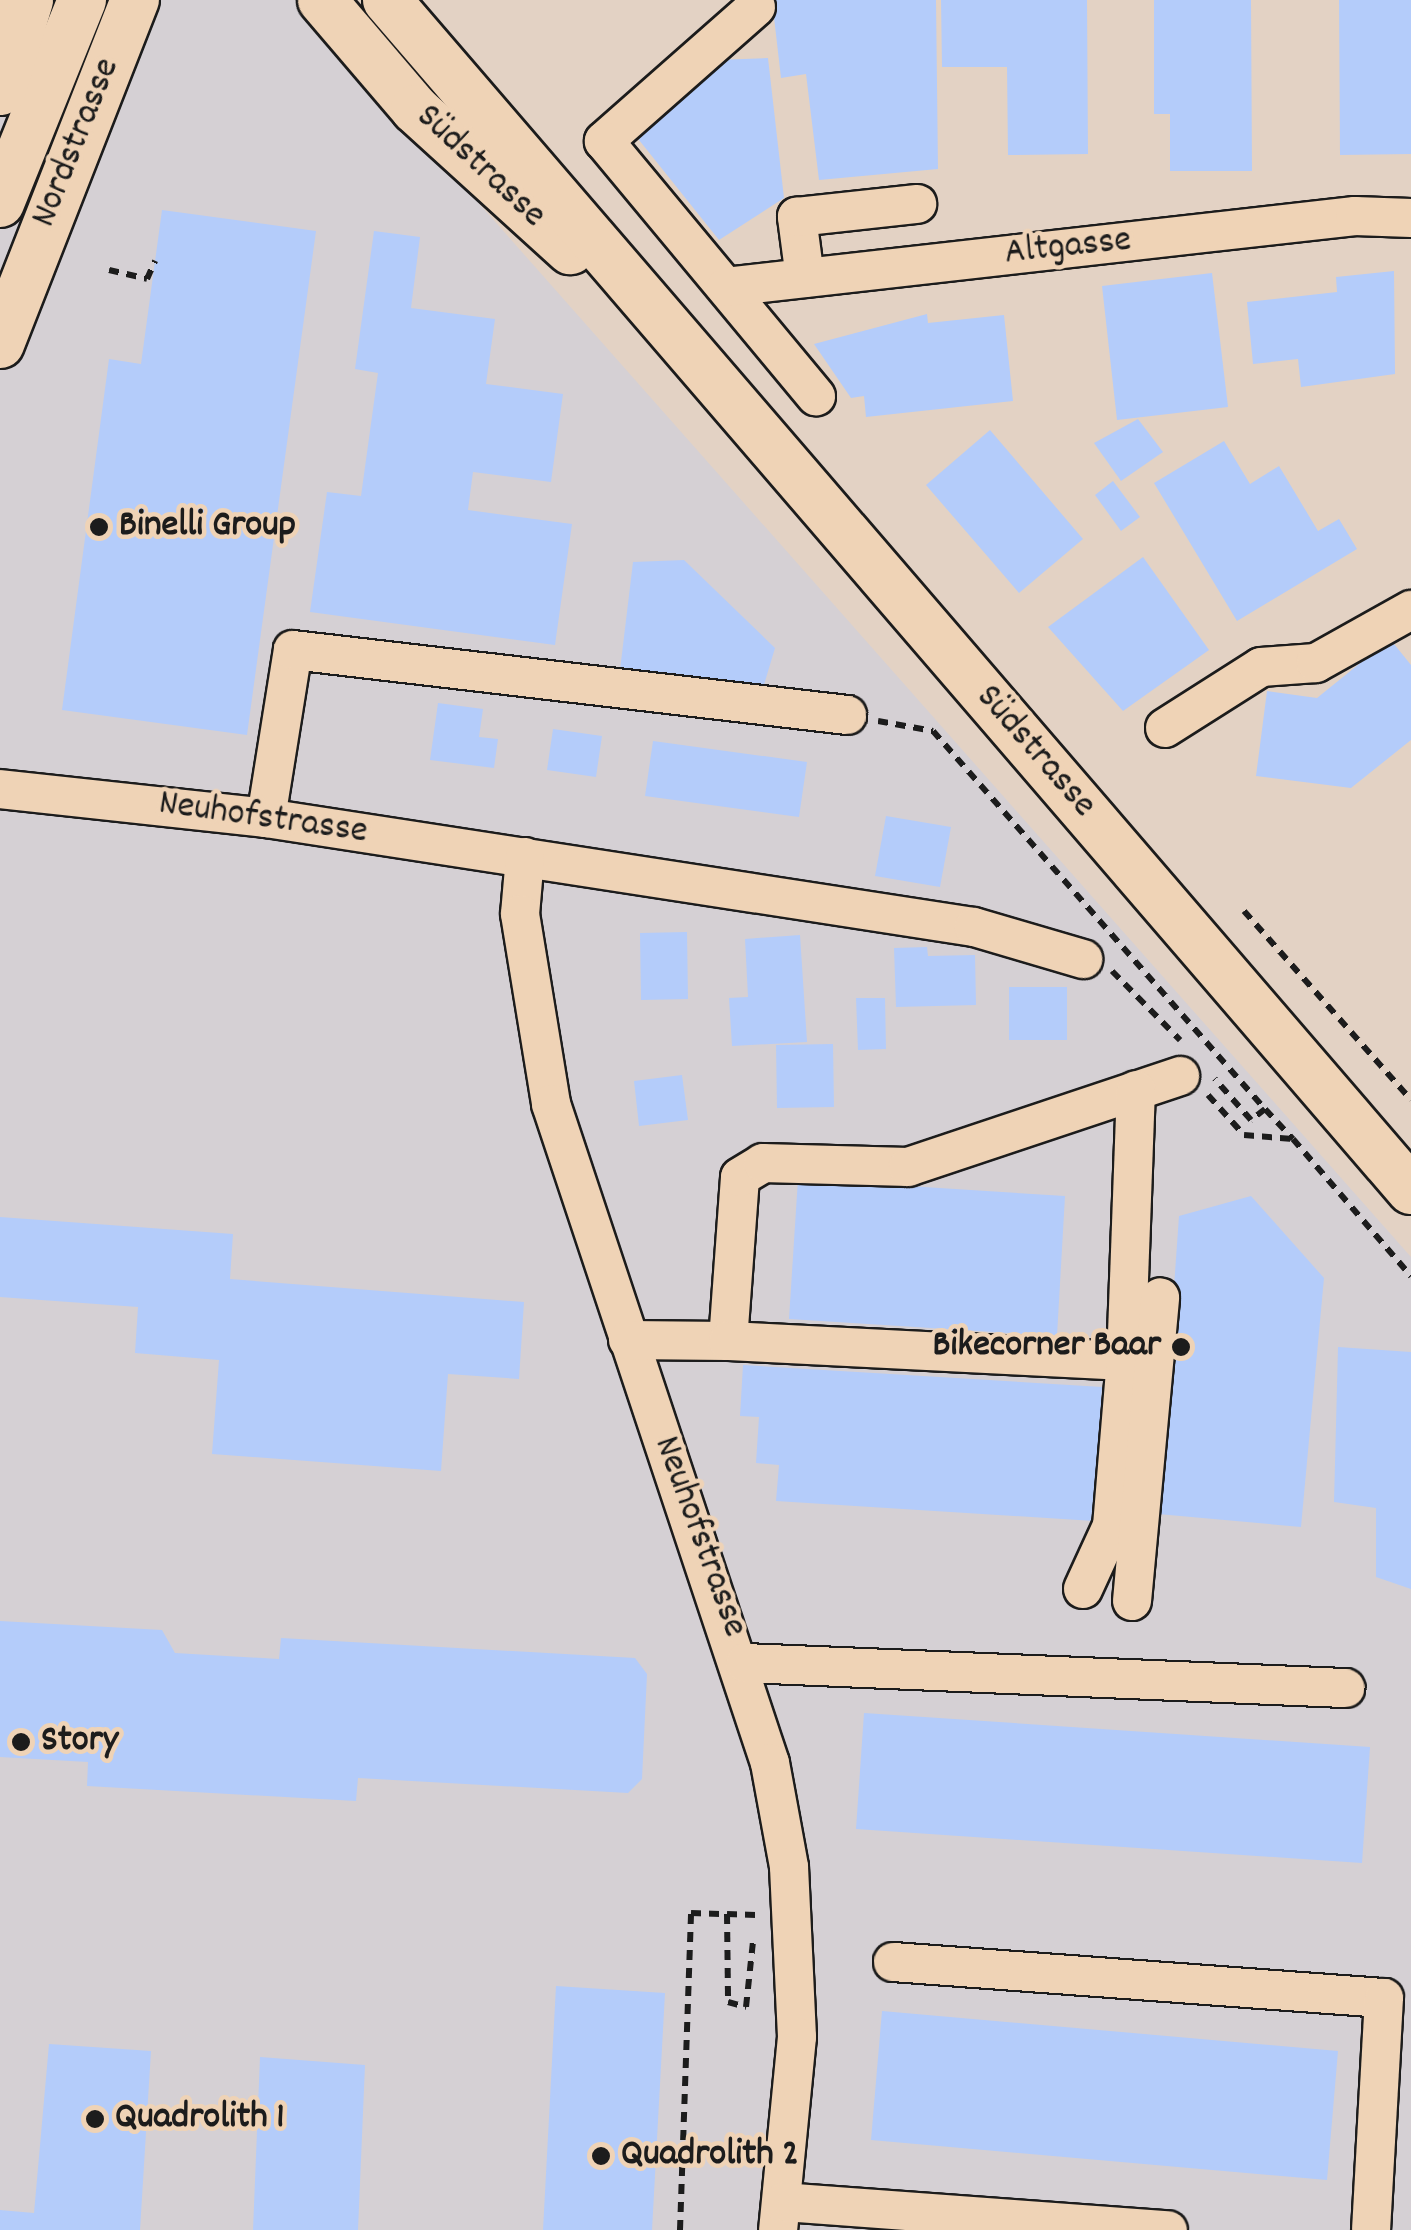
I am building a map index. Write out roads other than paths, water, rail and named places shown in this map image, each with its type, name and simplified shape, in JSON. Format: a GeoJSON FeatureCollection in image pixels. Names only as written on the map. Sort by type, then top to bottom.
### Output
{"type":"FeatureCollection","features":[{"type":"Feature","properties":{"kind":"highway"},"geometry":{"type":"LineString","coordinates":[[0,89],[27,0]]}},
{"type":"Feature","properties":{"kind":"main road","name":"Nordstrasse"},"geometry":{"type":"LineString","coordinates":[[0,203],[82,0]]}},
{"type":"Feature","properties":{"kind":"main road","name":"Südstrasse"},"geometry":{"type":"LineString","coordinates":[[322,0],[496,190],[654,319]]}},
{"type":"Feature","properties":{"kind":"main road","name":"Südstrasse"},"geometry":{"type":"LineString","coordinates":[[387,0],[654,319],[1411,1190]]}},
{"type":"Feature","properties":{"kind":"main road","name":"Nordstrasse"},"geometry":{"type":"LineString","coordinates":[[0,344],[137,6]]}},
{"type":"Feature","properties":{"kind":"street"},"geometry":{"type":"LineString","coordinates":[[756,7],[604,141],[816,396]]}},
{"type":"Feature","properties":{"kind":"street"},"geometry":{"type":"LineString","coordinates":[[805,278],[797,217],[918,204]]}},
{"type":"Feature","properties":{"kind":"street","name":"Altgasse"},"geometry":{"type":"LineString","coordinates":[[726,287],[1355,216],[1411,218]]}},
{"type":"Feature","properties":{"kind":"street"},"geometry":{"type":"LineString","coordinates":[[1165,728],[1261,666],[1316,664],[1411,610]]}},
{"type":"Feature","properties":{"kind":"street"},"geometry":{"type":"LineString","coordinates":[[266,818],[292,650],[846,714]]}},
{"type":"Feature","properties":{"kind":"street","name":"Neuhofstrasse"},"geometry":{"type":"LineString","coordinates":[[0,789],[266,818],[974,927],[1084,959]]}},
{"type":"Feature","properties":{"kind":"street","name":"Neuhofstrasse"},"geometry":{"type":"LineString","coordinates":[[525,857],[520,914],[550,1104],[628,1340],[744,1664],[770,1763],[791,1915],[797,2037],[780,2216]]}},
{"type":"Feature","properties":{"kind":"street"},"geometry":{"type":"LineString","coordinates":[[728,1341],[740,1177],[763,1162],[908,1166],[1136,1090],[1180,1068]]}},
{"type":"Feature","properties":{"kind":"street"},"geometry":{"type":"LineString","coordinates":[[1083,1589],[1112,1526],[1126,1361],[1136,1090]]}},
{"type":"Feature","properties":{"kind":"street"},"geometry":{"type":"LineString","coordinates":[[1132,1601],[1160,1297]]}},
{"type":"Feature","properties":{"kind":"street"},"geometry":{"type":"LineString","coordinates":[[628,1340],[728,1341],[1126,1361]]}},
{"type":"Feature","properties":{"kind":"street"},"geometry":{"type":"LineString","coordinates":[[744,1664],[1345,1688]]}},
{"type":"Feature","properties":{"kind":"street"},"geometry":{"type":"LineString","coordinates":[[893,1962],[1384,1998],[1370,2230]]}},
{"type":"Feature","properties":{"kind":"street"},"geometry":{"type":"LineString","coordinates":[[780,2216],[1168,2230]]}},
{"type":"Feature","properties":{"kind":"place","name":"Binelli Group"},"geometry":{"type":"Point","coordinates":[99,527]}},
{"type":"Feature","properties":{"kind":"place","name":"Bikecorner Baar"},"geometry":{"type":"Point","coordinates":[1181,1347]}},
{"type":"Feature","properties":{"kind":"place","name":"Story"},"geometry":{"type":"Point","coordinates":[21,1742]}},
{"type":"Feature","properties":{"kind":"place","name":"Quadrolith 1"},"geometry":{"type":"Point","coordinates":[95,2119]}},
{"type":"Feature","properties":{"kind":"place","name":"Quadrolith 2"},"geometry":{"type":"Point","coordinates":[601,2156]}}]}
